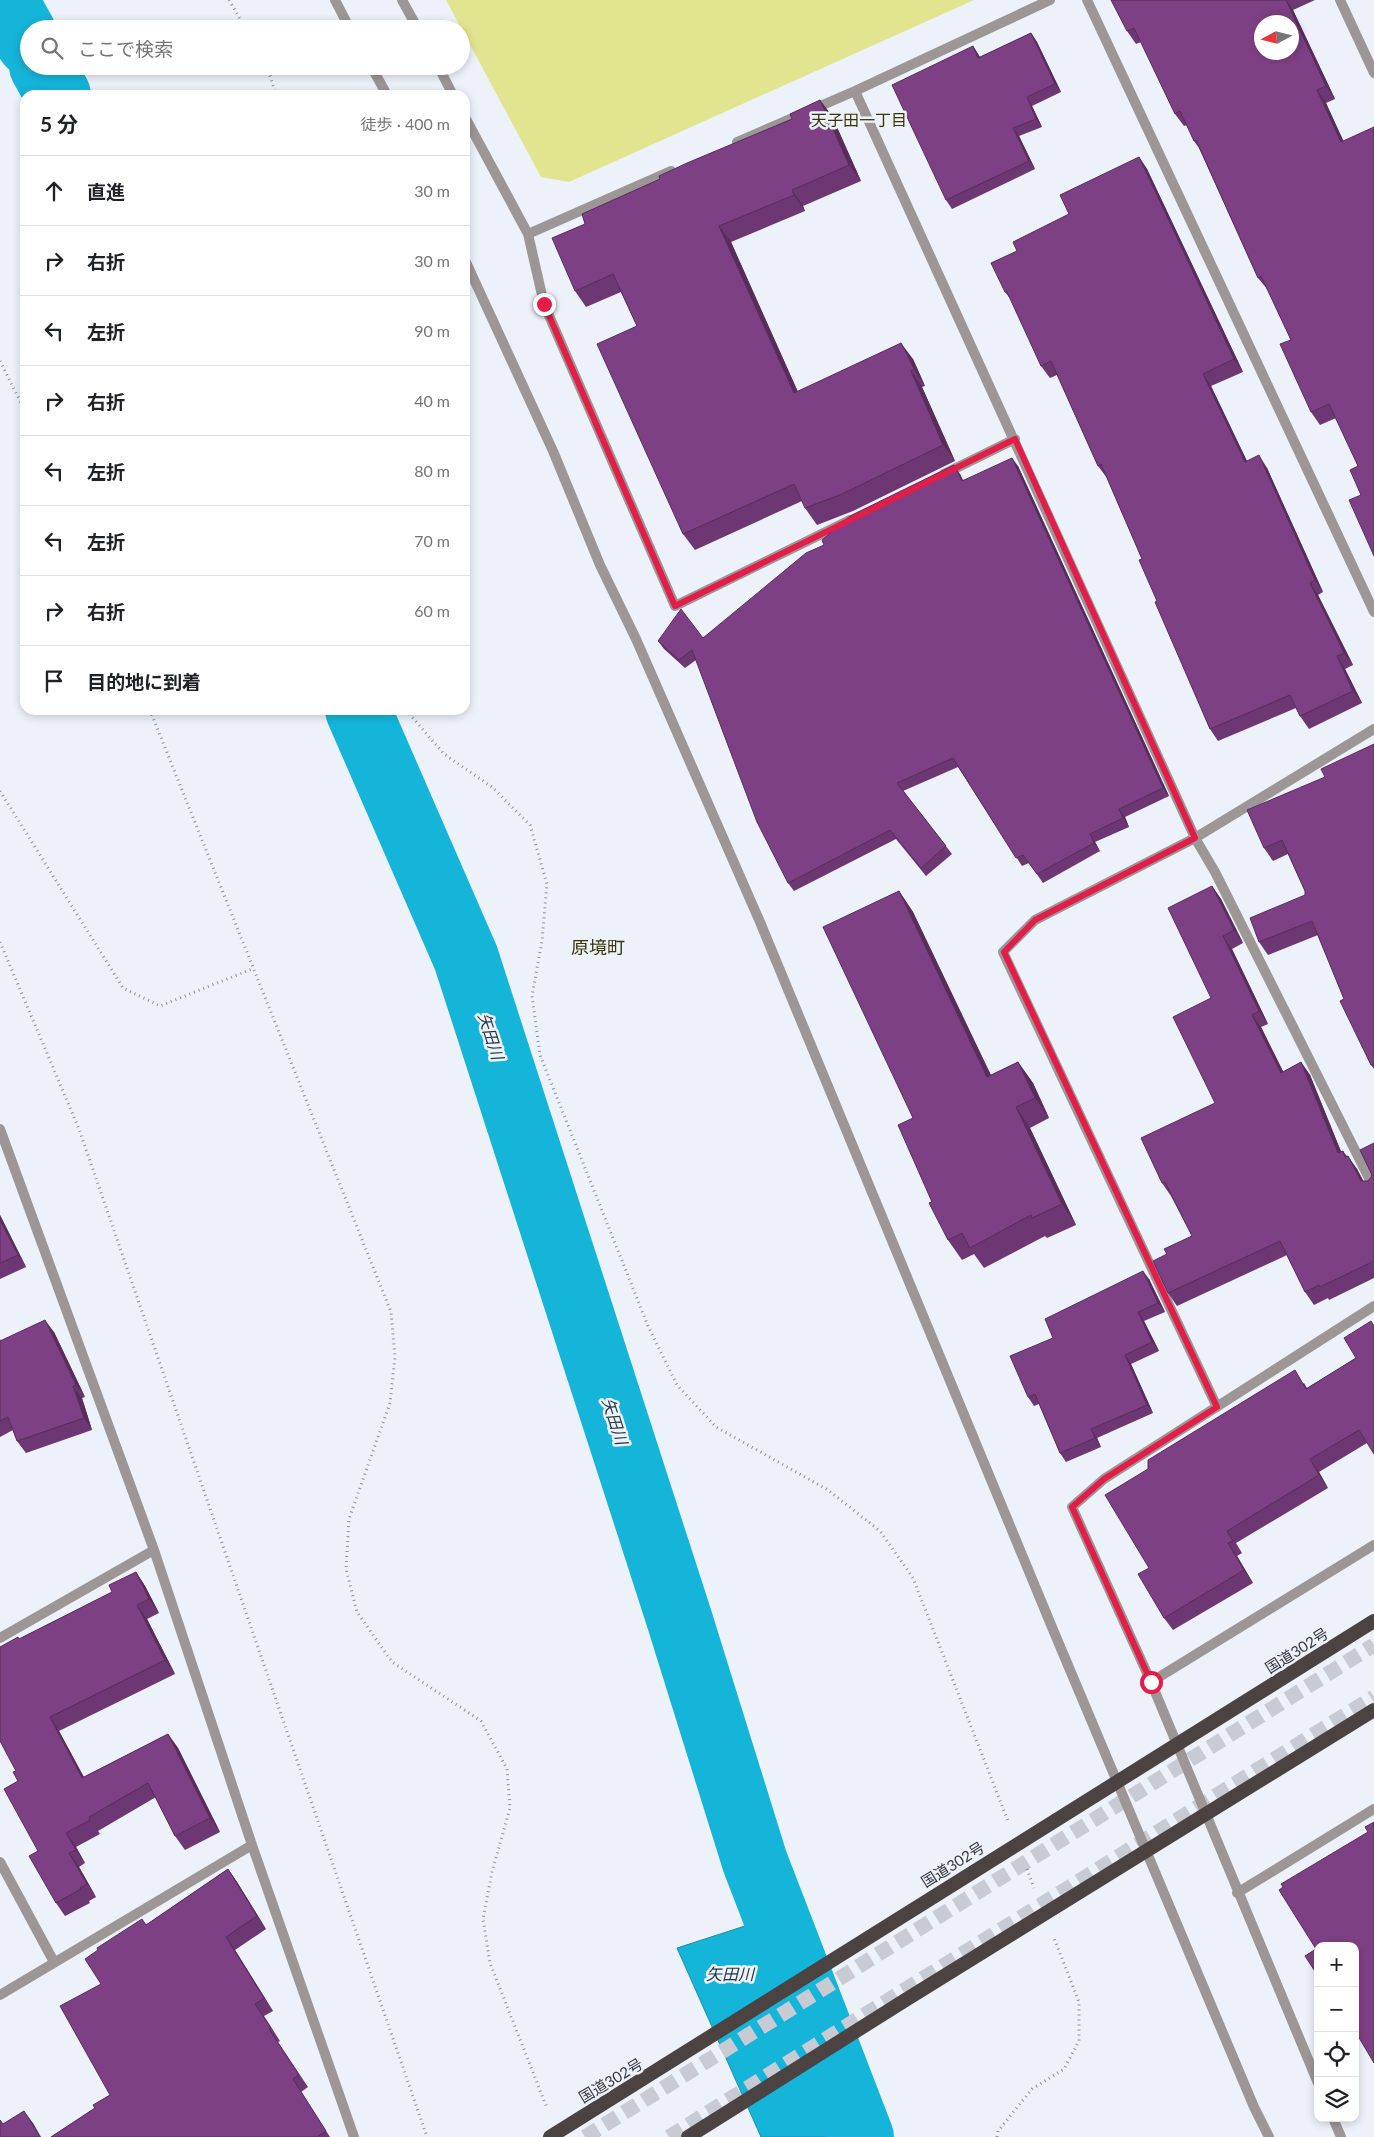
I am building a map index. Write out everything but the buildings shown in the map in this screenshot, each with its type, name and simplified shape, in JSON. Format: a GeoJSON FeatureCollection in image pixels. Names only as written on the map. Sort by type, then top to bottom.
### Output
{"type":"FeatureCollection","features":[{"type":"Feature","properties":{"kind":"highway","name":"国道302号"},"geometry":{"type":"LineString","coordinates":[[550,2137],[1374,1621]]}},
{"type":"Feature","properties":{"kind":"highway"},"geometry":{"type":"LineString","coordinates":[[688,2137],[906,1999],[1374,1710]]}},
{"type":"Feature","properties":{"kind":"street"},"geometry":{"type":"LineString","coordinates":[[335,0],[345,20]]}},
{"type":"Feature","properties":{"kind":"street"},"geometry":{"type":"LineString","coordinates":[[402,0],[413,20]]}},
{"type":"Feature","properties":{"kind":"street"},"geometry":{"type":"LineString","coordinates":[[728,146],[855,91],[1050,0]]}},
{"type":"Feature","properties":{"kind":"street"},"geometry":{"type":"LineString","coordinates":[[1087,0],[1374,612]]}},
{"type":"Feature","properties":{"kind":"street"},"geometry":{"type":"LineString","coordinates":[[1340,0],[1374,73]]}},
{"type":"Feature","properties":{"kind":"street"},"geometry":{"type":"LineString","coordinates":[[376,75],[383,90]]}},
{"type":"Feature","properties":{"kind":"street"},"geometry":{"type":"LineString","coordinates":[[443,75],[450,90]]}},
{"type":"Feature","properties":{"kind":"street"},"geometry":{"type":"LineString","coordinates":[[855,91],[1195,838],[1216,872],[1374,1188]]}},
{"type":"Feature","properties":{"kind":"street"},"geometry":{"type":"LineString","coordinates":[[470,126],[528,234],[544,304],[675,606],[863,514]]}},
{"type":"Feature","properties":{"kind":"street"},"geometry":{"type":"LineString","coordinates":[[528,234],[682,166]]}},
{"type":"Feature","properties":{"kind":"street"},"geometry":{"type":"LineString","coordinates":[[470,271],[552,451],[600,565],[636,639],[760,922],[1058,1640],[1254,2107],[1269,2137]]}},
{"type":"Feature","properties":{"kind":"street"},"geometry":{"type":"LineString","coordinates":[[935,479],[1015,439]]}},
{"type":"Feature","properties":{"kind":"street"},"geometry":{"type":"LineString","coordinates":[[1217,1407],[1004,952],[1035,920],[1195,838],[1374,729]]}},
{"type":"Feature","properties":{"kind":"street"},"geometry":{"type":"LineString","coordinates":[[0,1129],[154,1550],[252,1845],[354,2137]]}},
{"type":"Feature","properties":{"kind":"street"},"geometry":{"type":"LineString","coordinates":[[1315,2077],[1237,1893],[1151,1682],[1072,1507],[1104,1479],[1374,1306]]}},
{"type":"Feature","properties":{"kind":"street"},"geometry":{"type":"LineString","coordinates":[[1151,1682],[1374,1545]]}},
{"type":"Feature","properties":{"kind":"street"},"geometry":{"type":"LineString","coordinates":[[0,1638],[154,1550]]}},
{"type":"Feature","properties":{"kind":"street"},"geometry":{"type":"LineString","coordinates":[[1237,1893],[1374,1809]]}},
{"type":"Feature","properties":{"kind":"street"},"geometry":{"type":"LineString","coordinates":[[0,1995],[252,1845]]}},
{"type":"Feature","properties":{"kind":"street"},"geometry":{"type":"LineString","coordinates":[[0,1862],[54,1962]]}},
{"type":"Feature","properties":{"kind":"street"},"geometry":{"type":"LineString","coordinates":[[1335,2122],[1341,2137]]}},
{"type":"Feature","properties":{"kind":"path"},"geometry":{"type":"LineString","coordinates":[[229,0],[241,20]]}},
{"type":"Feature","properties":{"kind":"path"},"geometry":{"type":"LineString","coordinates":[[270,75],[275,90]]}},
{"type":"Feature","properties":{"kind":"path"},"geometry":{"type":"LineString","coordinates":[[0,360],[20,401]]}},
{"type":"Feature","properties":{"kind":"path"},"geometry":{"type":"LineString","coordinates":[[152,715],[252,969],[391,1312],[394,1357],[390,1403],[349,1519],[346,1569],[357,1612],[392,1662],[481,1720],[507,1769],[510,1808],[492,1872],[483,1918],[490,1963],[547,2110]]}},
{"type":"Feature","properties":{"kind":"path"},"geometry":{"type":"LineString","coordinates":[[410,715],[444,754],[492,787],[530,825],[547,884],[542,941],[532,996],[540,1055],[648,1326],[676,1385],[716,1427],[828,1490],[880,1531],[914,1578],[1010,1827]]}},
{"type":"Feature","properties":{"kind":"path"},"geometry":{"type":"LineString","coordinates":[[0,792],[123,988],[160,1006],[252,969]]}},
{"type":"Feature","properties":{"kind":"path"},"geometry":{"type":"LineString","coordinates":[[0,942],[79,1129],[426,2137]]}},
{"type":"Feature","properties":{"kind":"path"},"geometry":{"type":"LineString","coordinates":[[1025,1864],[1036,1892]]}},
{"type":"Feature","properties":{"kind":"path"},"geometry":{"type":"LineString","coordinates":[[997,2137],[998,2131],[1032,2089],[1064,2069],[1079,2041],[1079,2002],[1054,1938]]}},
{"type":"Feature","properties":{"kind":"green space"},"geometry":{"type":"Polygon","coordinates":[[[446,0],[974,0],[569,182],[541,177],[470,45],[470,20],[457,20],[446,0]]]}},
{"type":"Feature","properties":{"kind":"water","name":"矢田川"},"geometry":{"type":"Polygon","coordinates":[[[751,1924],[844,2137],[761,2137],[677,1948],[751,1924]]]}},
{"type":"Feature","properties":{"kind":"waterway","name":"矢田川"},"geometry":{"type":"LineString","coordinates":[[5,0],[20,27]]}},
{"type":"Feature","properties":{"kind":"waterway","name":"矢田川"},"geometry":{"type":"LineString","coordinates":[[47,75],[55,90]]}},
{"type":"Feature","properties":{"kind":"waterway","name":"矢田川"},"geometry":{"type":"LineString","coordinates":[[360,715],[466,958],[679,1618],[755,1862],[861,2137]]}},
{"type":"Feature","properties":{"kind":"tunnel"},"geometry":{"type":"LineString","coordinates":[[585,2137],[1374,1645]]}},
{"type":"Feature","properties":{"kind":"tunnel"},"geometry":{"type":"LineString","coordinates":[[669,2137],[1374,1697]]}},
{"type":"Feature","properties":{"kind":"district","name":"天子田一丁目"},"geometry":{"type":"Point","coordinates":[859,120]}},
{"type":"Feature","properties":{"kind":"district","name":"原境町"},"geometry":{"type":"Point","coordinates":[598,948]}},
{"type":"Feature","properties":{"kind":"route"},"geometry":{"type":"LineString","coordinates":[[544,304],[675,606],[1015,439],[1195,838],[1035,920],[1004,952],[1217,1407],[1104,1479],[1072,1507],[1151,1682]]}}]}
